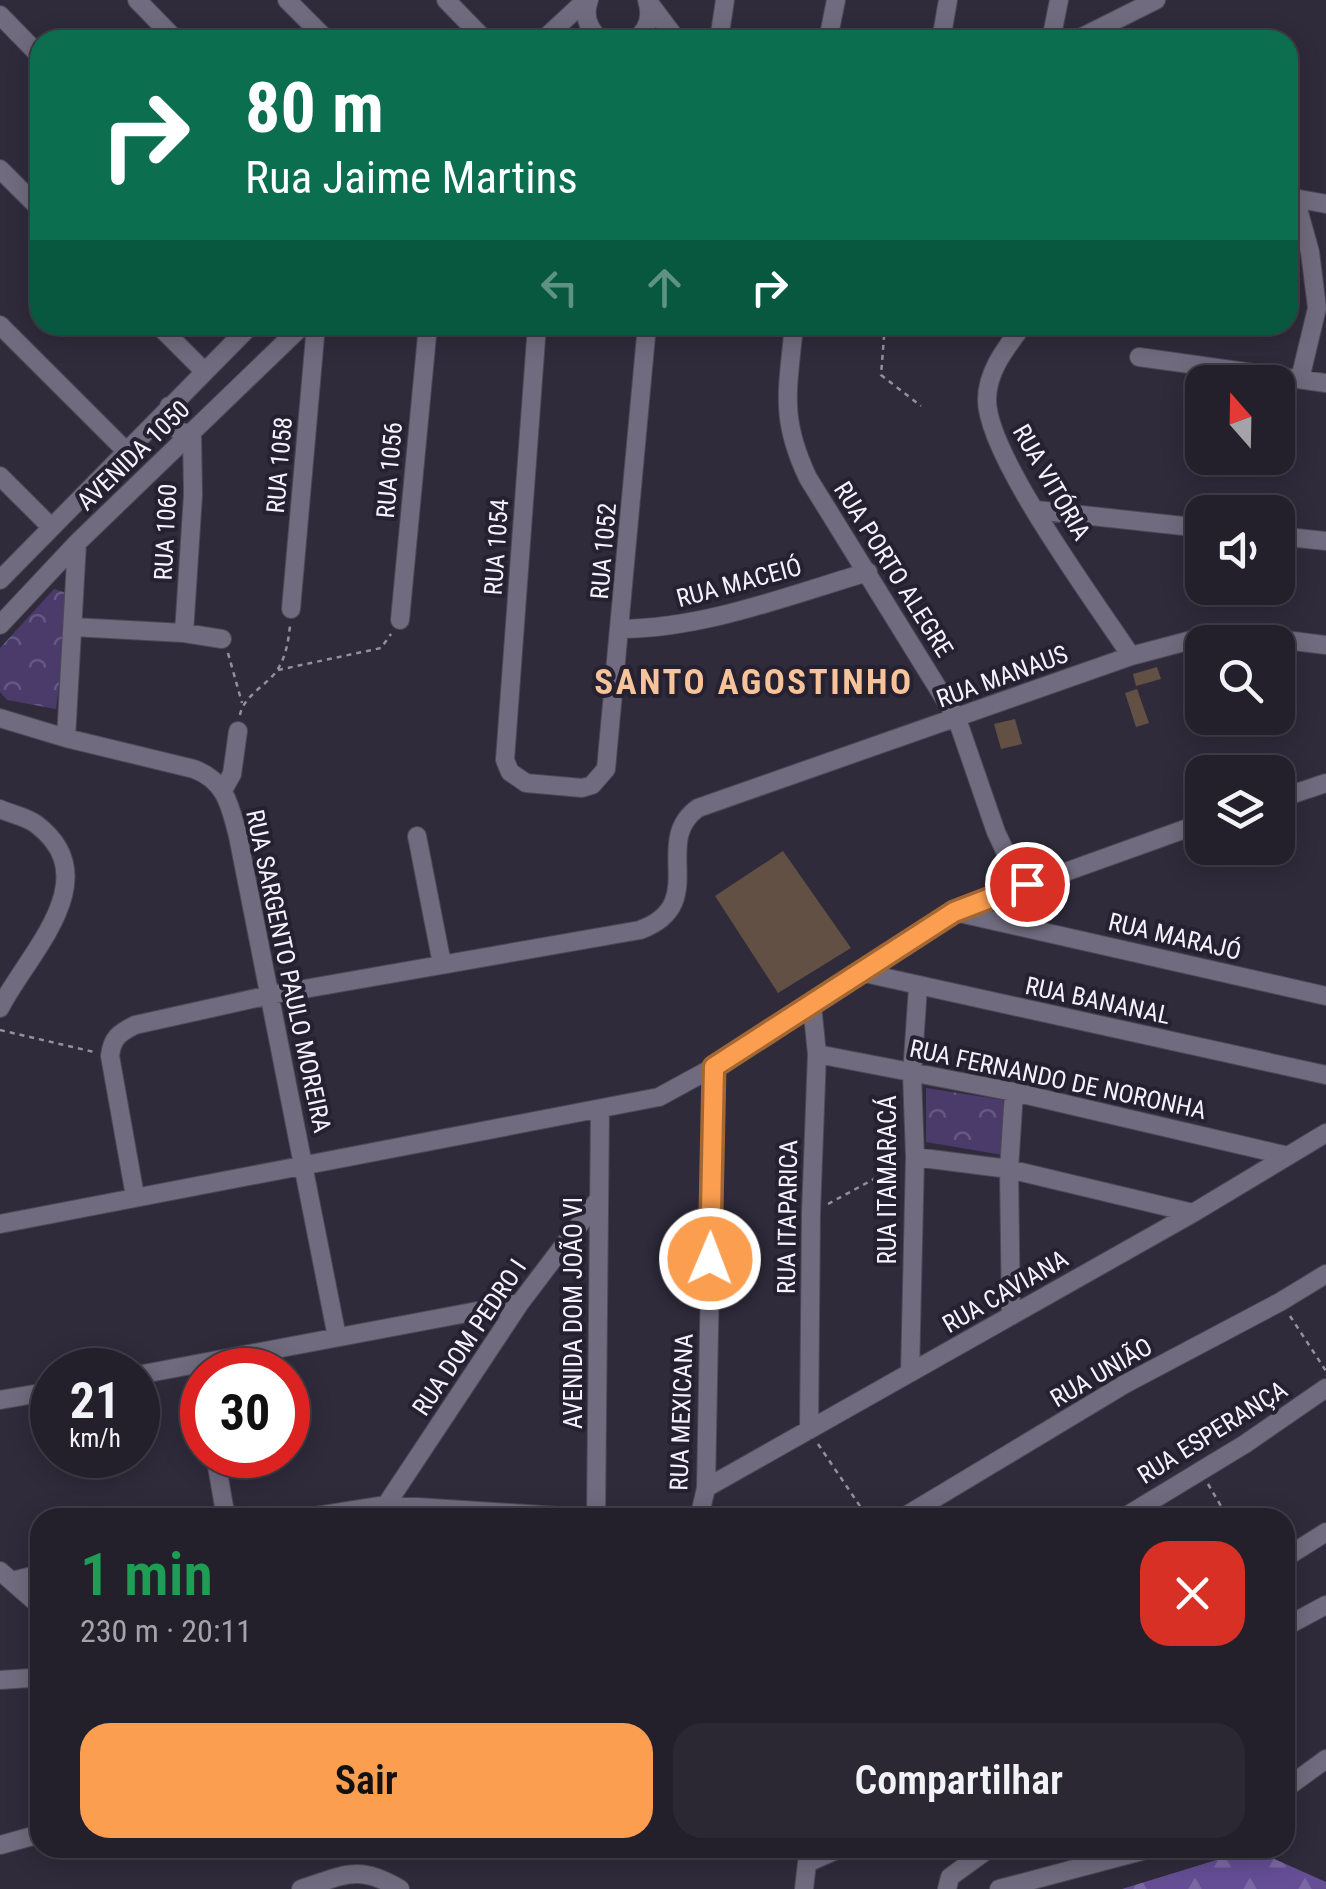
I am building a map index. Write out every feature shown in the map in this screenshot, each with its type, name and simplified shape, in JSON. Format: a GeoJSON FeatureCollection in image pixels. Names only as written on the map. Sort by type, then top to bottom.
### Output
{"type":"FeatureCollection","features":[{"type":"Feature","properties":{"kind":"street"},"geometry":{"type":"LineString","coordinates":[[136,0],[166,30]]}},
{"type":"Feature","properties":{"kind":"street"},"geometry":{"type":"LineString","coordinates":[[288,0],[316,30]]}},
{"type":"Feature","properties":{"kind":"street"},"geometry":{"type":"LineString","coordinates":[[446,0],[475,30]]}},
{"type":"Feature","properties":{"kind":"street"},"geometry":{"type":"LineString","coordinates":[[554,30],[587,0]]}},
{"type":"Feature","properties":{"kind":"street"},"geometry":{"type":"LineString","coordinates":[[587,0],[586,16],[592,30]]}},
{"type":"Feature","properties":{"kind":"street"},"geometry":{"type":"LineString","coordinates":[[647,0],[668,30]]}},
{"type":"Feature","properties":{"kind":"street"},"geometry":{"type":"LineString","coordinates":[[645,30],[649,19],[647,0]]}},
{"type":"Feature","properties":{"kind":"street"},"geometry":{"type":"LineString","coordinates":[[720,30],[725,0]]}},
{"type":"Feature","properties":{"kind":"street"},"geometry":{"type":"LineString","coordinates":[[830,30],[836,0]]}},
{"type":"Feature","properties":{"kind":"street"},"geometry":{"type":"LineString","coordinates":[[943,30],[948,0]]}},
{"type":"Feature","properties":{"kind":"street"},"geometry":{"type":"LineString","coordinates":[[1053,30],[1059,0]]}},
{"type":"Feature","properties":{"kind":"street"},"geometry":{"type":"LineString","coordinates":[[1096,30],[1156,0]]}},
{"type":"Feature","properties":{"kind":"street"},"geometry":{"type":"LineString","coordinates":[[0,16],[30,46]]}},
{"type":"Feature","properties":{"kind":"street"},"geometry":{"type":"LineString","coordinates":[[0,169],[30,198]]}},
{"type":"Feature","properties":{"kind":"street"},"geometry":{"type":"LineString","coordinates":[[1298,198],[1326,204]]}},
{"type":"Feature","properties":{"kind":"street"},"geometry":{"type":"LineString","coordinates":[[1298,217],[1322,309],[1300,379]]}},
{"type":"Feature","properties":{"kind":"street"},"geometry":{"type":"LineString","coordinates":[[0,324],[126,451]]}},
{"type":"Feature","properties":{"kind":"street"},"geometry":{"type":"LineString","coordinates":[[168,335],[204,371]]}},
{"type":"Feature","properties":{"kind":"street","name":"AVENIDA 1050"},"geometry":{"type":"LineString","coordinates":[[0,580],[242,335]]}},
{"type":"Feature","properties":{"kind":"street","name":"AVENIDA 1050"},"geometry":{"type":"LineString","coordinates":[[0,625],[77,543],[293,335]]}},
{"type":"Feature","properties":{"kind":"street","name":"RUA 1058"},"geometry":{"type":"LineString","coordinates":[[292,609],[315,335]]}},
{"type":"Feature","properties":{"kind":"street","name":"RUA 1056"},"geometry":{"type":"LineString","coordinates":[[400,620],[427,335]]}},
{"type":"Feature","properties":{"kind":"street","name":"RUA 1054"},"geometry":{"type":"LineString","coordinates":[[536,335],[506,760],[510,772],[526,783],[582,788],[601,779]]}},
{"type":"Feature","properties":{"kind":"street","name":"RUA 1052"},"geometry":{"type":"LineString","coordinates":[[601,779],[606,770],[622,629],[646,335]]}},
{"type":"Feature","properties":{"kind":"street","name":"RUA PORTO ALEGRE"},"geometry":{"type":"LineString","coordinates":[[793,335],[786,410],[793,447],[808,478],[957,719],[1001,843],[1013,868],[1027,884]]}},
{"type":"Feature","properties":{"kind":"street","name":"RUA VITÓRIA"},"geometry":{"type":"LineString","coordinates":[[1016,335],[989,379],[987,403],[993,429],[1036,510],[1131,656]]}},
{"type":"Feature","properties":{"kind":"street"},"geometry":{"type":"LineString","coordinates":[[1139,358],[1326,383]]}},
{"type":"Feature","properties":{"kind":"street"},"geometry":{"type":"LineString","coordinates":[[169,406],[172,427],[192,434]]}},
{"type":"Feature","properties":{"kind":"street","name":"RUA 1060"},"geometry":{"type":"LineString","coordinates":[[184,633],[194,495],[192,434]]}},
{"type":"Feature","properties":{"kind":"street"},"geometry":{"type":"LineString","coordinates":[[140,436],[161,446],[164,461]]}},
{"type":"Feature","properties":{"kind":"street"},"geometry":{"type":"LineString","coordinates":[[0,476],[51,527]]}},
{"type":"Feature","properties":{"kind":"street"},"geometry":{"type":"LineString","coordinates":[[1036,510],[1185,526]]}},
{"type":"Feature","properties":{"kind":"street"},"geometry":{"type":"LineString","coordinates":[[1295,538],[1326,541]]}},
{"type":"Feature","properties":{"kind":"street"},"geometry":{"type":"LineString","coordinates":[[66,738],[77,543]]}},
{"type":"Feature","properties":{"kind":"street","name":"RUA MACEIÓ"},"geometry":{"type":"LineString","coordinates":[[622,629],[696,623],[868,572]]}},
{"type":"Feature","properties":{"kind":"street"},"geometry":{"type":"LineString","coordinates":[[73,627],[222,639]]}},
{"type":"Feature","properties":{"kind":"street","name":"RUA MANAUS"},"geometry":{"type":"LineString","coordinates":[[442,964],[640,930],[668,915],[676,901],[680,832],[685,818],[698,808],[1131,656],[1199,638],[1237,634],[1326,644]]}},
{"type":"Feature","properties":{"kind":"street","name":"RUA SARGENTO PAULO MOREIRA"},"geometry":{"type":"LineString","coordinates":[[0,718],[194,769],[208,774],[223,790],[238,836],[336,1337]]}},
{"type":"Feature","properties":{"kind":"street"},"geometry":{"type":"LineString","coordinates":[[223,790],[232,774],[238,731]]}},
{"type":"Feature","properties":{"kind":"street"},"geometry":{"type":"LineString","coordinates":[[1295,793],[1326,783]]}},
{"type":"Feature","properties":{"kind":"street"},"geometry":{"type":"LineString","coordinates":[[0,810],[36,823],[63,855],[65,898],[46,937],[2,994]]}},
{"type":"Feature","properties":{"kind":"street"},"geometry":{"type":"LineString","coordinates":[[0,1224],[660,1097],[714,1067],[954,912],[1185,829]]}},
{"type":"Feature","properties":{"kind":"street"},"geometry":{"type":"LineString","coordinates":[[135,1196],[110,1056],[112,1042],[135,1024],[442,964],[417,836]]}},
{"type":"Feature","properties":{"kind":"street","name":"RUA MARAJÓ"},"geometry":{"type":"LineString","coordinates":[[954,912],[1326,996]]}},
{"type":"Feature","properties":{"kind":"street","name":"RUA BANANAL"},"geometry":{"type":"LineString","coordinates":[[860,972],[1326,1075]]}},
{"type":"Feature","properties":{"kind":"street","name":"RUA ITAMARACÁ"},"geometry":{"type":"LineString","coordinates":[[910,1373],[915,1157],[912,1074],[918,987]]}},
{"type":"Feature","properties":{"kind":"street","name":"RUA ITAPARICA"},"geometry":{"type":"LineString","coordinates":[[809,1430],[810,1213],[817,1054],[812,1005]]}},
{"type":"Feature","properties":{"kind":"street","name":"RUA FERNANDO DE NORONHA"},"geometry":{"type":"LineString","coordinates":[[817,1054],[1014,1092],[1288,1156]]}},
{"type":"Feature","properties":{"kind":"street","name":"RUA MEXICANA"},"geometry":{"type":"LineString","coordinates":[[702,1508],[706,1488],[714,1067]]}},
{"type":"Feature","properties":{"kind":"street"},"geometry":{"type":"LineString","coordinates":[[1011,1316],[1014,1092]]}},
{"type":"Feature","properties":{"kind":"street","name":"AVENIDA DOM JOÃO VI"},"geometry":{"type":"LineString","coordinates":[[596,1508],[600,1109]]}},
{"type":"Feature","properties":{"kind":"street","name":"RUA CAVIANA"},"geometry":{"type":"LineString","coordinates":[[706,1488],[1326,1133]]}},
{"type":"Feature","properties":{"kind":"street"},"geometry":{"type":"LineString","coordinates":[[915,1157],[1010,1169],[1192,1213]]}},
{"type":"Feature","properties":{"kind":"street","name":"RUA DOM PEDRO I"},"geometry":{"type":"LineString","coordinates":[[386,1506],[520,1304],[598,1200]]}},
{"type":"Feature","properties":{"kind":"street","name":"RUA UNIÃO"},"geometry":{"type":"LineString","coordinates":[[919,1508],[1125,1384],[1326,1274]]}},
{"type":"Feature","properties":{"kind":"street"},"geometry":{"type":"LineString","coordinates":[[280,1348],[520,1304]]}},
{"type":"Feature","properties":{"kind":"street","name":"RUA ESPERANÇA"},"geometry":{"type":"LineString","coordinates":[[1140,1508],[1326,1388]]}},
{"type":"Feature","properties":{"kind":"street"},"geometry":{"type":"LineString","coordinates":[[0,1400],[30,1395]]}},
{"type":"Feature","properties":{"kind":"street"},"geometry":{"type":"LineString","coordinates":[[219,1478],[224,1508]]}},
{"type":"Feature","properties":{"kind":"street"},"geometry":{"type":"LineString","coordinates":[[372,1508],[420,1508]]}},
{"type":"Feature","properties":{"kind":"street"},"geometry":{"type":"LineString","coordinates":[[1295,1552],[1326,1532]]}},
{"type":"Feature","properties":{"kind":"street"},"geometry":{"type":"LineString","coordinates":[[6,1576],[30,1597]]}},
{"type":"Feature","properties":{"kind":"street"},"geometry":{"type":"LineString","coordinates":[[1295,1621],[1326,1604]]}},
{"type":"Feature","properties":{"kind":"street"},"geometry":{"type":"LineString","coordinates":[[0,1680],[30,1677]]}},
{"type":"Feature","properties":{"kind":"street"},"geometry":{"type":"LineString","coordinates":[[1295,1782],[1326,1759]]}},
{"type":"Feature","properties":{"kind":"street"},"geometry":{"type":"LineString","coordinates":[[0,1845],[30,1837]]}},
{"type":"Feature","properties":{"kind":"street"},"geometry":{"type":"LineString","coordinates":[[804,1889],[807,1863],[818,1858]]}},
{"type":"Feature","properties":{"kind":"street"},"geometry":{"type":"LineString","coordinates":[[947,1889],[950,1877],[976,1858]]}},
{"type":"Feature","properties":{"kind":"street"},"geometry":{"type":"LineString","coordinates":[[999,1889],[1115,1858]]}},
{"type":"Feature","properties":{"kind":"street"},"geometry":{"type":"LineString","coordinates":[[301,1889],[364,1872],[400,1889]]}},
{"type":"Feature","properties":{"kind":"path"},"geometry":{"type":"LineString","coordinates":[[884,335],[881,375],[920,406]]}},
{"type":"Feature","properties":{"kind":"path"},"geometry":{"type":"LineString","coordinates":[[242,704],[277,670],[287,650],[292,609]]}},
{"type":"Feature","properties":{"kind":"path"},"geometry":{"type":"LineString","coordinates":[[277,670],[380,648],[400,620]]}},
{"type":"Feature","properties":{"kind":"path"},"geometry":{"type":"LineString","coordinates":[[222,639],[242,704],[238,731]]}},
{"type":"Feature","properties":{"kind":"path"},"geometry":{"type":"LineString","coordinates":[[0,1030],[110,1056]]}},
{"type":"Feature","properties":{"kind":"path"},"geometry":{"type":"LineString","coordinates":[[810,1213],[915,1157]]}},
{"type":"Feature","properties":{"kind":"path"},"geometry":{"type":"LineString","coordinates":[[1280,1302],[1326,1370]]}},
{"type":"Feature","properties":{"kind":"path"},"geometry":{"type":"LineString","coordinates":[[809,1430],[861,1508]]}},
{"type":"Feature","properties":{"kind":"path"},"geometry":{"type":"LineString","coordinates":[[1201,1471],[1222,1508]]}},
{"type":"Feature","properties":{"kind":"green space"},"geometry":{"type":"Polygon","coordinates":[[[54,589],[70,594],[56,709],[7,700],[0,692],[0,648],[54,589]]]}},
{"type":"Feature","properties":{"kind":"green space"},"geometry":{"type":"Polygon","coordinates":[[[926,1088],[1003,1100],[1003,1155],[926,1142],[926,1088]]]}},
{"type":"Feature","properties":{"kind":"green space"},"geometry":{"type":"Polygon","coordinates":[[[1223,1858],[1272,1858],[1326,1882],[1326,1889],[1122,1889],[1223,1858]]]}},
{"type":"Feature","properties":{"kind":"building"},"geometry":{"type":"Polygon","coordinates":[[[1157,667],[1161,679],[1136,686],[1133,674],[1157,667]]]}},
{"type":"Feature","properties":{"kind":"building"},"geometry":{"type":"Polygon","coordinates":[[[1137,689],[1149,723],[1136,727],[1125,693],[1137,689]]]}},
{"type":"Feature","properties":{"kind":"building"},"geometry":{"type":"Polygon","coordinates":[[[1015,719],[1022,744],[1001,749],[994,724],[1015,719]]]}},
{"type":"Feature","properties":{"kind":"building"},"geometry":{"type":"Polygon","coordinates":[[[783,851],[851,948],[778,993],[715,896],[783,851]]]}},
{"type":"Feature","properties":{"kind":"district","name":"SANTO AGOSTINHO"},"geometry":{"type":"Point","coordinates":[754,682]}},
{"type":"Feature","properties":{"kind":"route"},"geometry":{"type":"LineString","coordinates":[[710,1259],[714,1067],[954,912],[1027,884]]}}]}
